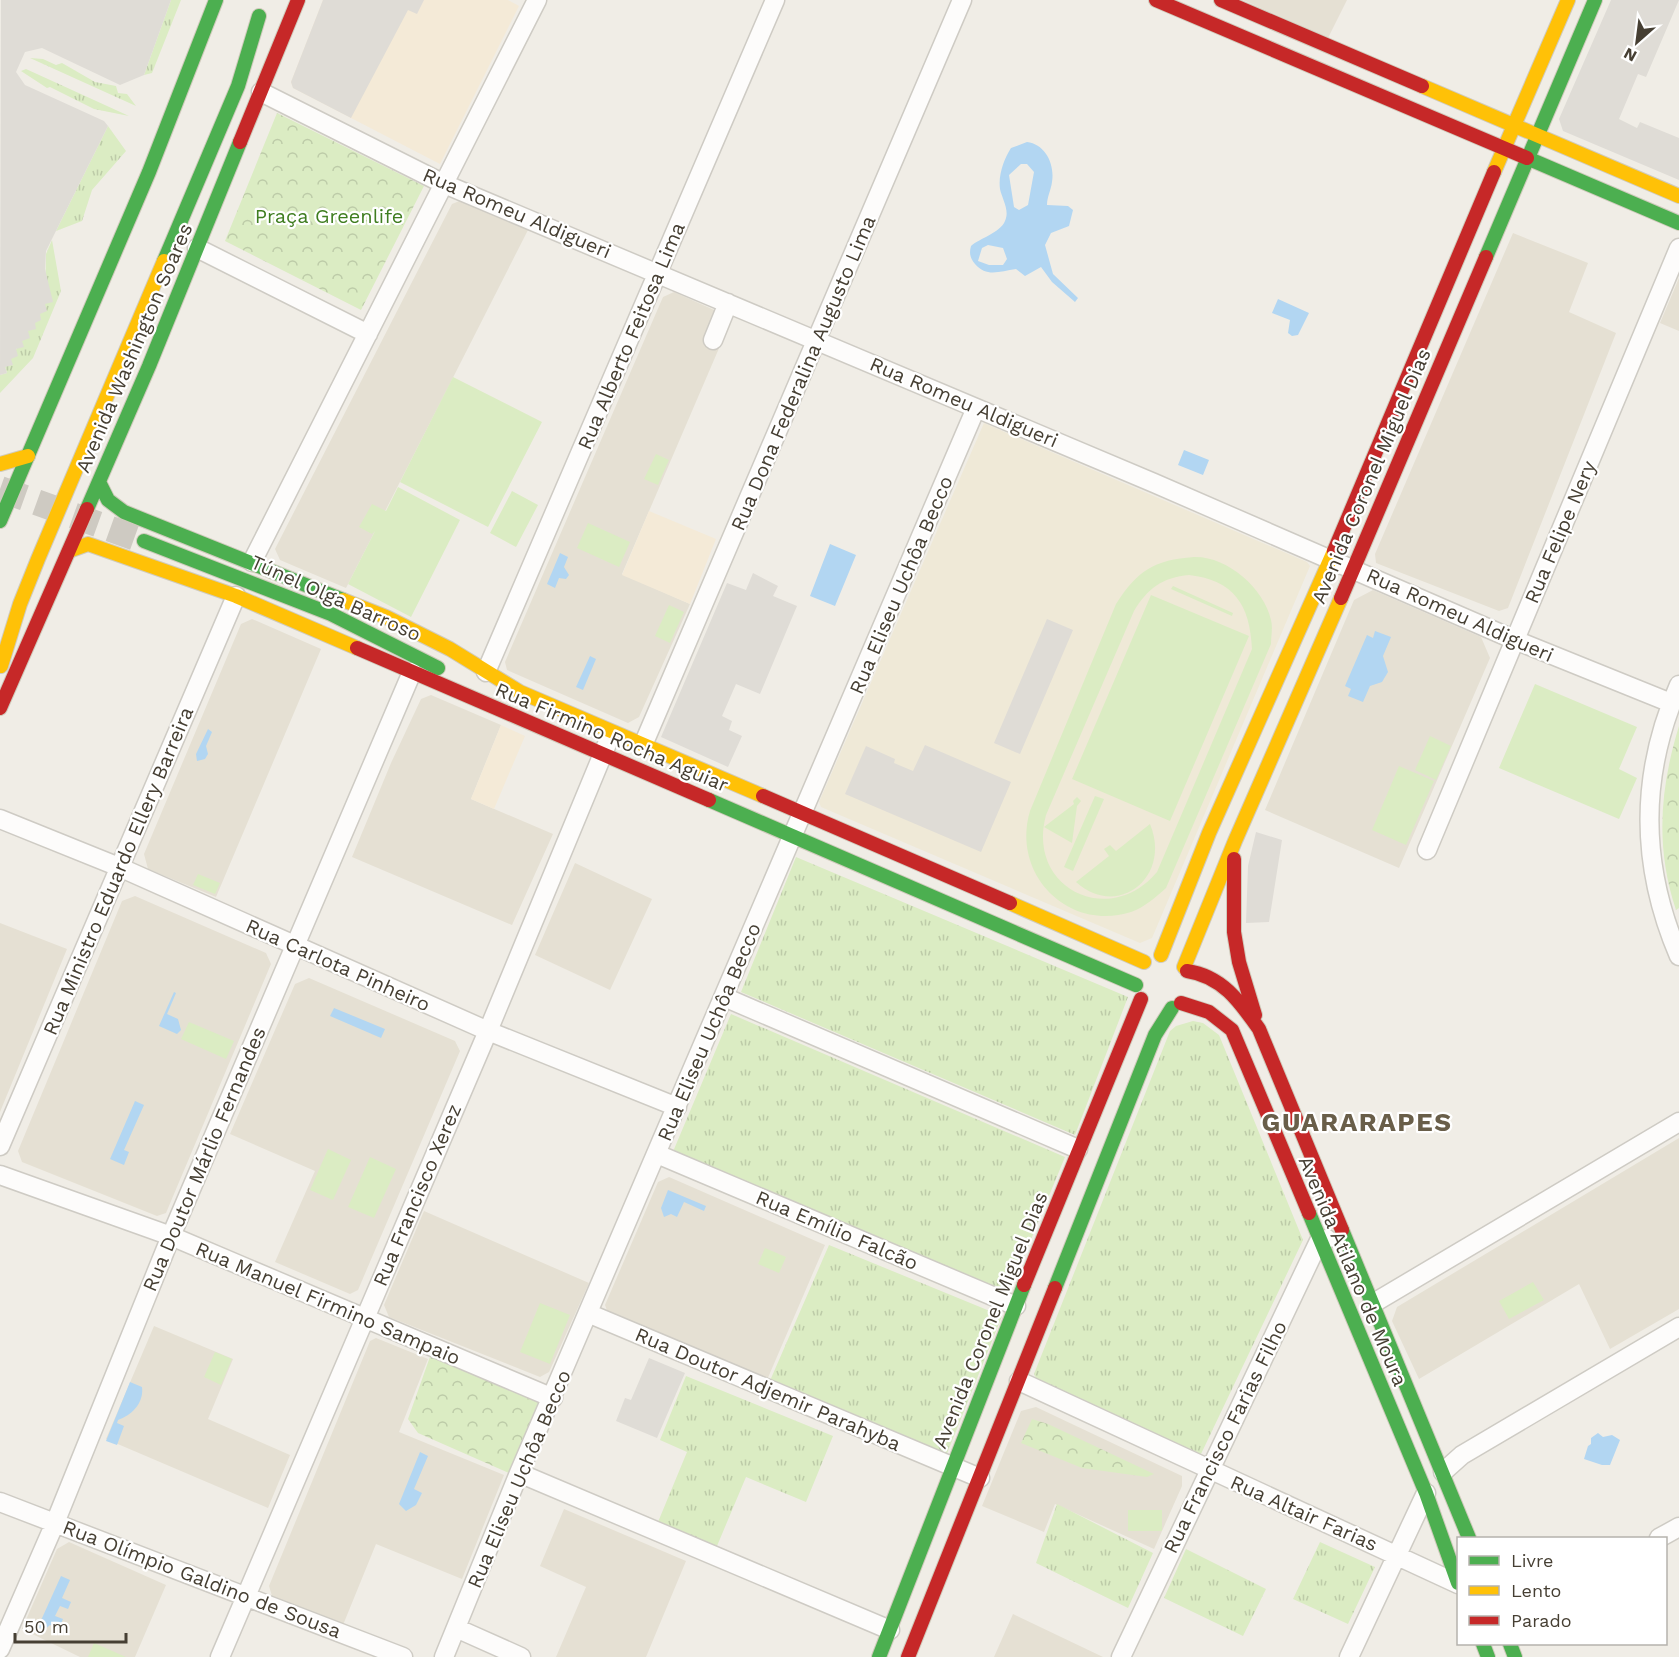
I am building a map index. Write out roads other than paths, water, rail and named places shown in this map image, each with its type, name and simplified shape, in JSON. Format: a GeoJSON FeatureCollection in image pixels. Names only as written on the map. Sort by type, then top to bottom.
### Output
{"type":"FeatureCollection","features":[{"type":"Feature","properties":{"kind":"main road"},"geometry":{"type":"LineString","coordinates":[[149,172],[159,120],[201,0]]}},
{"type":"Feature","properties":{"kind":"main road"},"geometry":{"type":"LineString","coordinates":[[0,521],[67,359],[149,172],[216,0]]}},
{"type":"Feature","properties":{"kind":"main road","name":"Avenida Washington Soares"},"geometry":{"type":"LineString","coordinates":[[0,708],[99,482],[298,0]]}},
{"type":"Feature","properties":{"kind":"main road"},"geometry":{"type":"LineString","coordinates":[[1156,0],[1679,223]]}},
{"type":"Feature","properties":{"kind":"main road"},"geometry":{"type":"LineString","coordinates":[[1221,0],[1679,196]]}},
{"type":"Feature","properties":{"kind":"main road","name":"Avenida Coronel Miguel Dias"},"geometry":{"type":"LineString","coordinates":[[1161,955],[1209,832],[1330,559],[1568,0]]}},
{"type":"Feature","properties":{"kind":"main road","name":"Avenida Coronel Miguel Dias"},"geometry":{"type":"LineString","coordinates":[[1186,969],[1235,841],[1354,569],[1595,0]]}},
{"type":"Feature","properties":{"kind":"main road"},"geometry":{"type":"LineString","coordinates":[[1177,9],[1247,11]]}},
{"type":"Feature","properties":{"kind":"main road"},"geometry":{"type":"LineString","coordinates":[[0,668],[34,568],[238,86],[259,16]]}},
{"type":"Feature","properties":{"kind":"main road"},"geometry":{"type":"LineString","coordinates":[[1383,97],[1392,73]]}},
{"type":"Feature","properties":{"kind":"main road"},"geometry":{"type":"LineString","coordinates":[[1402,387],[1425,397]]}},
{"type":"Feature","properties":{"kind":"main road"},"geometry":{"type":"LineString","coordinates":[[0,464],[28,456]]}},
{"type":"Feature","properties":{"kind":"main road","name":"Rua Firmino Rocha Aguiar"},"geometry":{"type":"LineString","coordinates":[[99,482],[108,500],[124,512],[386,617],[450,648],[520,692],[1144,962]]}},
{"type":"Feature","properties":{"kind":"main road","name":"Túnel Olga Barroso"},"geometry":{"type":"LineString","coordinates":[[144,541],[224,570],[394,643],[454,677],[502,709]]}},
{"type":"Feature","properties":{"kind":"main road","name":"Rua Firmino Rocha Aguiar"},"geometry":{"type":"LineString","coordinates":[[69,551],[88,544],[236,596],[793,836],[1138,992]]}},
{"type":"Feature","properties":{"kind":"main road"},"geometry":{"type":"LineString","coordinates":[[1235,841],[1234,932],[1239,962],[1259,1029]]}},
{"type":"Feature","properties":{"kind":"main road"},"geometry":{"type":"LineString","coordinates":[[908,1657],[1155,1035],[1189,989],[1186,969],[1173,957],[1161,955],[1144,962],[1138,972],[1138,992],[1155,1008],[1177,1005]]}},
{"type":"Feature","properties":{"kind":"main road","name":"Avenida Atilano de Moura"},"geometry":{"type":"LineString","coordinates":[[1186,969],[1198,971],[1218,982],[1239,1000],[1259,1029],[1468,1537]]}},
{"type":"Feature","properties":{"kind":"main road","name":"Avenida Coronel Miguel Dias"},"geometry":{"type":"LineString","coordinates":[[879,1657],[1078,1149],[1132,1026],[1138,992]]}},
{"type":"Feature","properties":{"kind":"main road","name":"Avenida Atilano de Moura"},"geometry":{"type":"LineString","coordinates":[[1177,1005],[1209,1012],[1232,1030],[1426,1493],[1457,1580]]}},
{"type":"Feature","properties":{"kind":"street"},"geometry":{"type":"LineString","coordinates":[[252,562],[442,183],[537,0]]}},
{"type":"Feature","properties":{"kind":"street","name":"Rua Alberto Feitosa Lima"},"geometry":{"type":"LineString","coordinates":[[486,672],[775,0]]}},
{"type":"Feature","properties":{"kind":"street","name":"Rua Dona Federalina Augusto Lima"},"geometry":{"type":"LineString","coordinates":[[643,746],[962,0]]}},
{"type":"Feature","properties":{"kind":"street","name":"Rua Romeu Aldigueri"},"geometry":{"type":"LineString","coordinates":[[261,92],[442,183],[976,408],[1515,640],[1671,704]]}},
{"type":"Feature","properties":{"kind":"street"},"geometry":{"type":"LineString","coordinates":[[197,248],[368,334]]}},
{"type":"Feature","properties":{"kind":"street","name":"Rua Felipe Nery"},"geometry":{"type":"LineString","coordinates":[[1427,849],[1679,248]]}},
{"type":"Feature","properties":{"kind":"street"},"geometry":{"type":"LineString","coordinates":[[713,340],[728,303]]}},
{"type":"Feature","properties":{"kind":"street","name":"Rua Eliseu Uchôa Becco"},"geometry":{"type":"LineString","coordinates":[[444,1657],[519,1473],[590,1314],[976,408]]}},
{"type":"Feature","properties":{"kind":"street","name":"Rua Ministro Eduardo Ellery Barreira"},"geometry":{"type":"LineString","coordinates":[[0,1146],[236,596]]}},
{"type":"Feature","properties":{"kind":"street","name":"Rua Doutor Márlio Fernandes"},"geometry":{"type":"LineString","coordinates":[[0,1649],[55,1523],[171,1236],[412,672]]}},
{"type":"Feature","properties":{"kind":"street"},"geometry":{"type":"LineString","coordinates":[[1679,685],[1671,704],[1649,792],[1649,831],[1656,889],[1679,956]]}},
{"type":"Feature","properties":{"kind":"street","name":"Rua Francisco Xerez"},"geometry":{"type":"LineString","coordinates":[[220,1657],[488,1030],[612,732]]}},
{"type":"Feature","properties":{"kind":"street","name":"Rua Carlota Pinheiro"},"geometry":{"type":"LineString","coordinates":[[0,819],[119,867],[488,1030],[677,1107]]}},
{"type":"Feature","properties":{"kind":"street"},"geometry":{"type":"LineString","coordinates":[[724,997],[1078,1149]]}},
{"type":"Feature","properties":{"kind":"street"},"geometry":{"type":"LineString","coordinates":[[1372,1304],[1679,1122]]}},
{"type":"Feature","properties":{"kind":"street","name":"Rua Emílio Falcão"},"geometry":{"type":"LineString","coordinates":[[657,1154],[1016,1306]]}},
{"type":"Feature","properties":{"kind":"street","name":"Rua Manuel Firmino Sampaio"},"geometry":{"type":"LineString","coordinates":[[0,1175],[171,1236],[553,1398]]}},
{"type":"Feature","properties":{"kind":"street"},"geometry":{"type":"LineString","coordinates":[[1319,1241],[1343,1233]]}},
{"type":"Feature","properties":{"kind":"street","name":"Rua Francisco Farias Filho"},"geometry":{"type":"LineString","coordinates":[[1122,1657],[1319,1241]]}},
{"type":"Feature","properties":{"kind":"street","name":"Rua Doutor Adjemir Parahyba"},"geometry":{"type":"LineString","coordinates":[[590,1314],[980,1478]]}},
{"type":"Feature","properties":{"kind":"street"},"geometry":{"type":"LineString","coordinates":[[1443,1472],[1462,1455],[1679,1327]]}},
{"type":"Feature","properties":{"kind":"street","name":"Rua Altair Farias"},"geometry":{"type":"LineString","coordinates":[[1019,1381],[1457,1583]]}},
{"type":"Feature","properties":{"kind":"street"},"geometry":{"type":"LineString","coordinates":[[519,1473],[890,1630]]}},
{"type":"Feature","properties":{"kind":"street"},"geometry":{"type":"LineString","coordinates":[[1349,1657],[1426,1493]]}},
{"type":"Feature","properties":{"kind":"street","name":"Rua Olímpio Galdino de Sousa"},"geometry":{"type":"LineString","coordinates":[[0,1502],[403,1657]]}},
{"type":"Feature","properties":{"kind":"street"},"geometry":{"type":"LineString","coordinates":[[1662,1537],[1679,1527]]}},
{"type":"Feature","properties":{"kind":"street"},"geometry":{"type":"LineString","coordinates":[[456,1628],[521,1657]]}},
{"type":"Feature","properties":{"kind":"water"},"geometry":{"type":"Polygon","coordinates":[[[1027,142],[1044,151],[1053,175],[1047,205],[1068,206],[1073,210],[1069,226],[1051,233],[1045,245],[1053,274],[1078,298],[1075,302],[1052,282],[1041,267],[1025,276],[1016,269],[989,272],[980,268],[971,258],[971,246],[999,229],[1005,221],[1006,209],[1000,189],[1000,178],[1011,148],[1027,142]],[[1021,164],[1009,175],[1014,207],[1019,210],[1028,205],[1034,172],[1027,164],[1021,164]],[[988,245],[982,248],[978,261],[989,265],[1003,265],[1007,259],[1003,248],[988,245]]]}},
{"type":"Feature","properties":{"kind":"water"},"geometry":{"type":"Polygon","coordinates":[[[1278,299],[1309,313],[1298,335],[1292,336],[1288,333],[1290,320],[1272,313],[1278,299]]]}},
{"type":"Feature","properties":{"kind":"water"},"geometry":{"type":"Polygon","coordinates":[[[1184,450],[1209,460],[1203,475],[1178,465],[1184,450]]]}},
{"type":"Feature","properties":{"kind":"water"},"geometry":{"type":"Polygon","coordinates":[[[830,544],[856,555],[835,606],[810,596],[830,544]]]}},
{"type":"Feature","properties":{"kind":"water"},"geometry":{"type":"Polygon","coordinates":[[[560,553],[568,557],[564,567],[569,575],[566,579],[559,578],[555,588],[547,584],[560,553]]]}},
{"type":"Feature","properties":{"kind":"water"},"geometry":{"type":"Polygon","coordinates":[[[1375,631],[1391,637],[1383,656],[1388,672],[1382,682],[1370,686],[1363,702],[1348,696],[1351,689],[1345,686],[1367,635],[1373,638],[1375,631]]]}},
{"type":"Feature","properties":{"kind":"water"},"geometry":{"type":"Polygon","coordinates":[[[590,656],[596,659],[583,690],[576,687],[590,656]]]}},
{"type":"Feature","properties":{"kind":"water"},"geometry":{"type":"Polygon","coordinates":[[[208,729],[212,732],[206,746],[208,754],[205,759],[197,761],[196,754],[208,729]]]}},
{"type":"Feature","properties":{"kind":"water"},"geometry":{"type":"Polygon","coordinates":[[[174,992],[176,993],[167,1014],[178,1019],[181,1030],[177,1034],[159,1026],[174,992]]]}},
{"type":"Feature","properties":{"kind":"water"},"geometry":{"type":"Polygon","coordinates":[[[334,1008],[385,1029],[381,1038],[330,1016],[334,1008]]]}},
{"type":"Feature","properties":{"kind":"water"},"geometry":{"type":"Polygon","coordinates":[[[135,1101],[144,1105],[124,1150],[129,1152],[124,1165],[110,1159],[135,1101]]]}},
{"type":"Feature","properties":{"kind":"water"},"geometry":{"type":"Polygon","coordinates":[[[668,1190],[706,1206],[704,1211],[684,1202],[677,1217],[671,1214],[664,1217],[661,1208],[668,1190]]]}},
{"type":"Feature","properties":{"kind":"water"},"geometry":{"type":"Polygon","coordinates":[[[130,1382],[142,1387],[141,1398],[132,1412],[118,1420],[117,1423],[124,1426],[117,1445],[106,1441],[130,1382]]]}},
{"type":"Feature","properties":{"kind":"water"},"geometry":{"type":"Polygon","coordinates":[[[1598,1433],[1603,1437],[1612,1435],[1620,1440],[1610,1465],[1584,1459],[1588,1446],[1591,1444],[1591,1438],[1598,1433]]]}},
{"type":"Feature","properties":{"kind":"water"},"geometry":{"type":"Polygon","coordinates":[[[420,1452],[428,1456],[414,1489],[422,1493],[416,1505],[406,1511],[399,1504],[420,1452]]]}},
{"type":"Feature","properties":{"kind":"water"},"geometry":{"type":"Polygon","coordinates":[[[61,1576],[70,1580],[62,1598],[71,1602],[68,1609],[60,1606],[55,1616],[63,1619],[59,1629],[50,1625],[44,1630],[38,1627],[61,1576]]]}},
{"type":"Feature","properties":{"kind":"tunnel"},"geometry":{"type":"LineString","coordinates":[[0,489],[144,541]]}},
{"type":"Feature","properties":{"kind":"district","name":"GUARARAPES"},"geometry":{"type":"Point","coordinates":[1357,1122]}},
{"type":"Feature","properties":{"kind":"park label","name":"Praça Greenlife"},"geometry":{"type":"Point","coordinates":[329,216]}}]}
